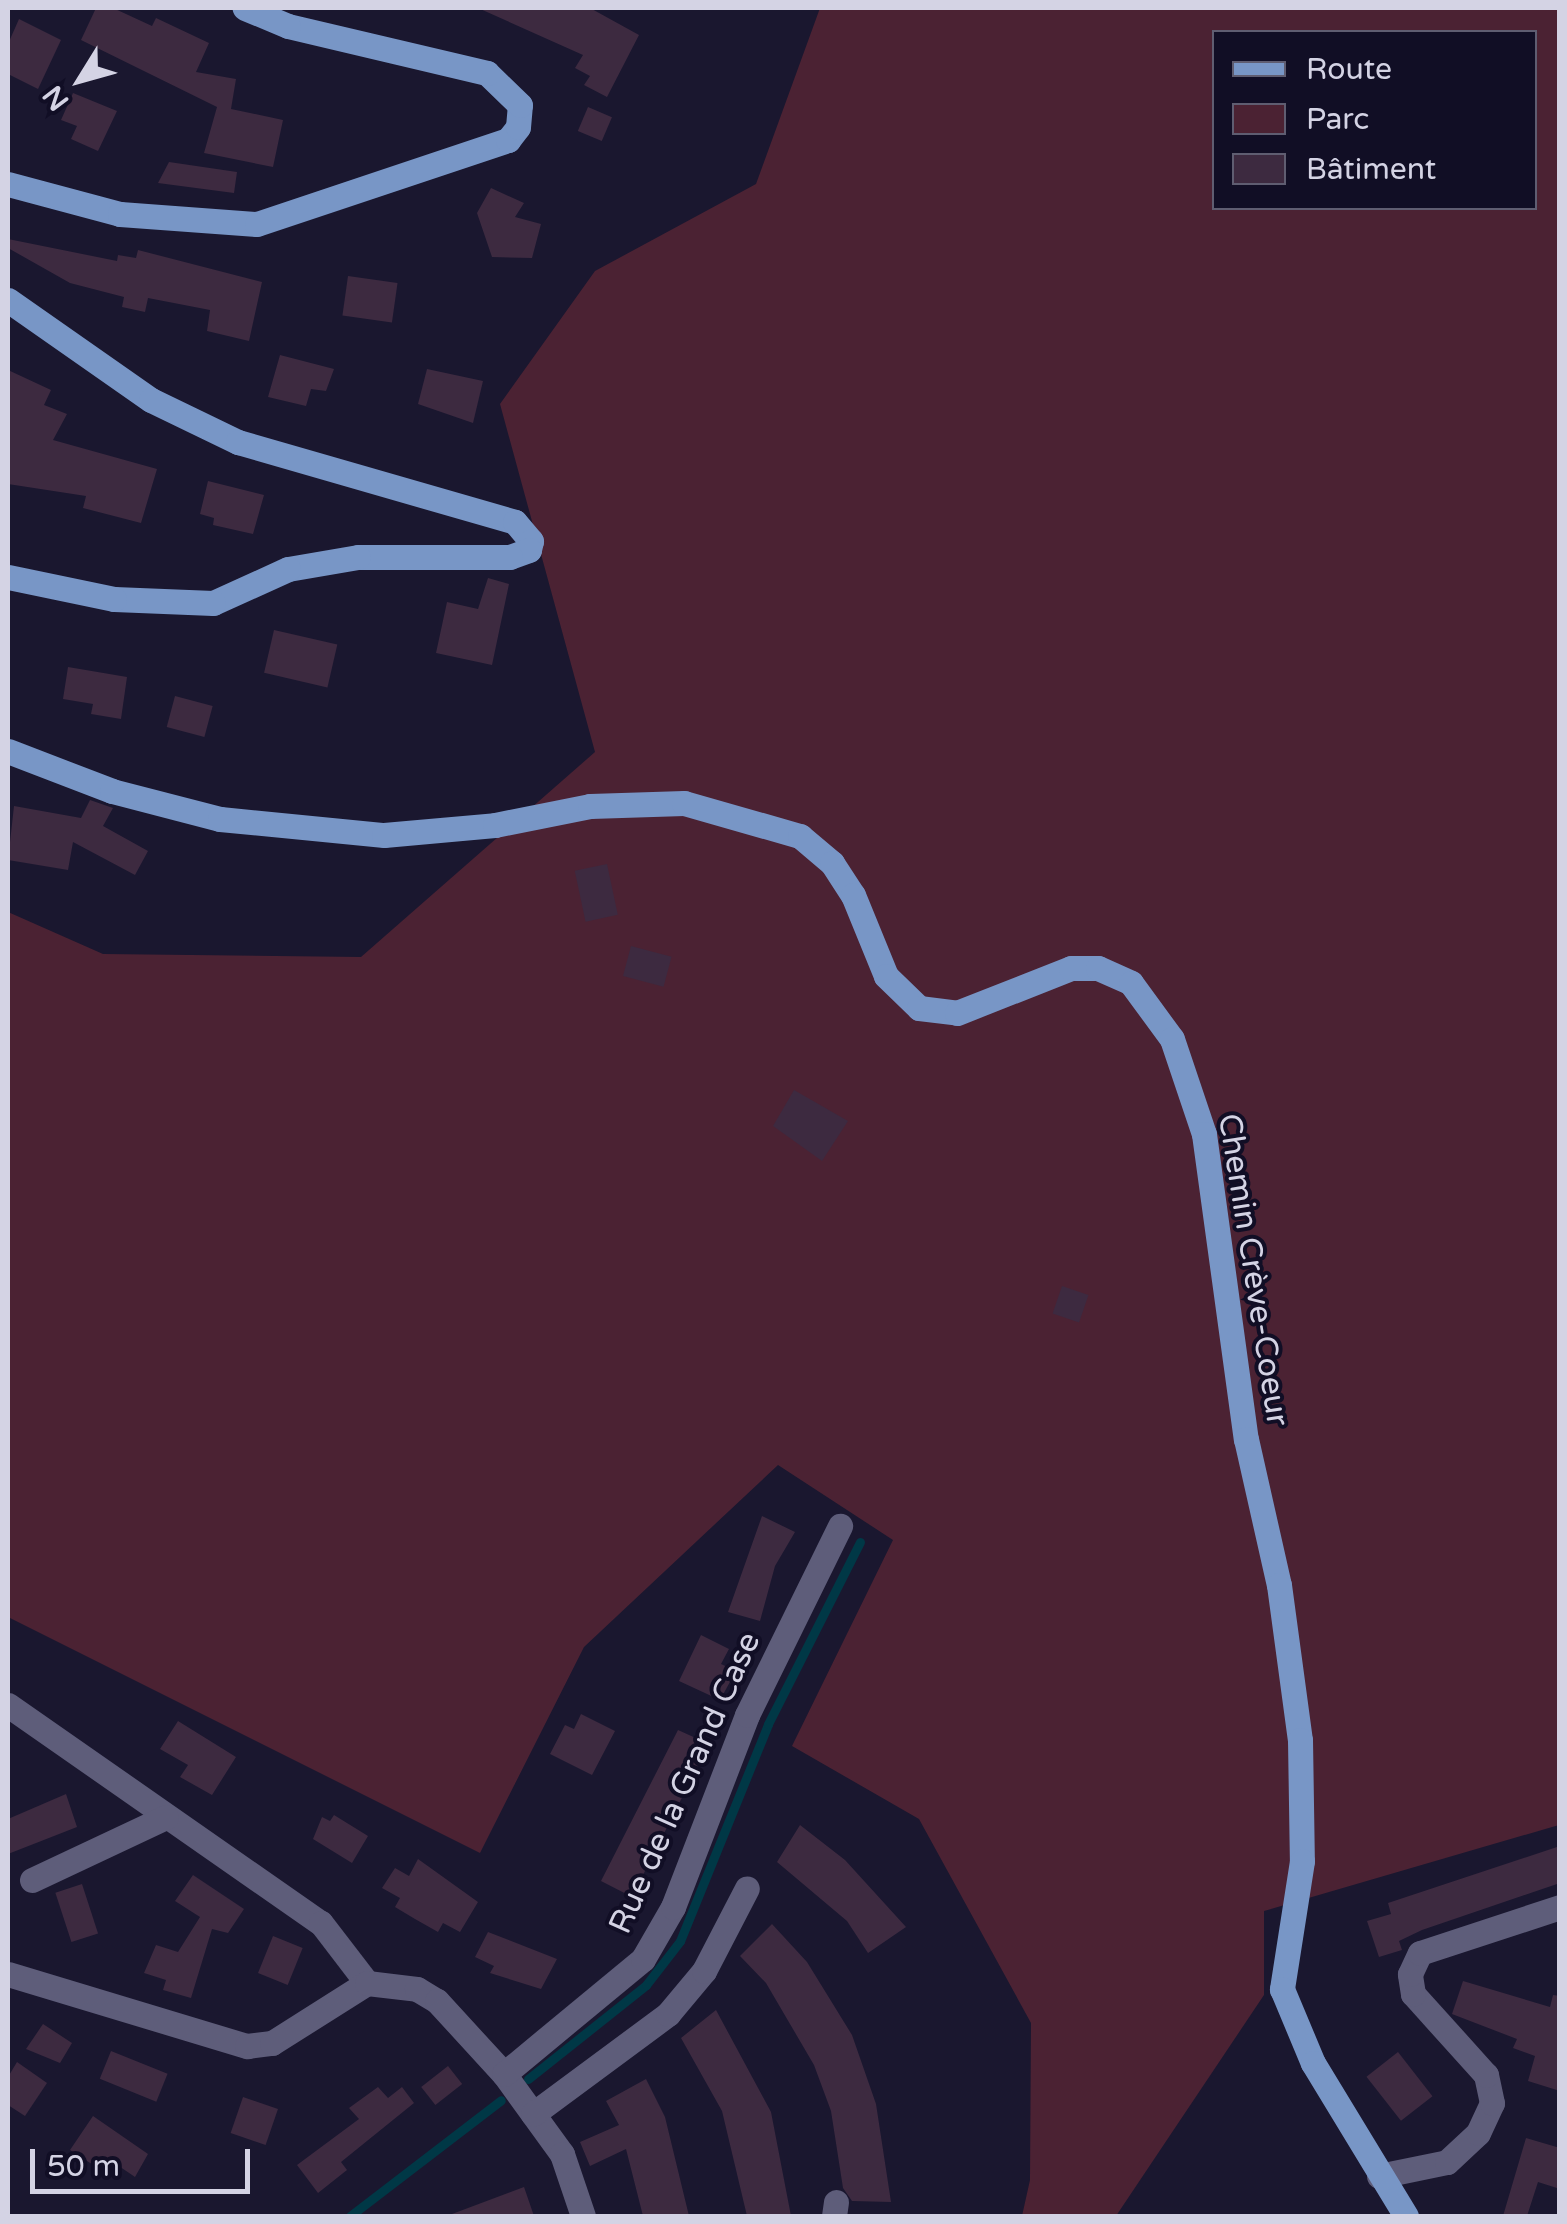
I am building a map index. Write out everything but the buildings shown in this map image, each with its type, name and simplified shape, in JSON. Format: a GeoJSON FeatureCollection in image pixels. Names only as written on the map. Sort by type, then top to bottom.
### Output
{"type":"FeatureCollection","features":[{"type":"Feature","properties":{"kind":"main road"},"geometry":{"type":"LineString","coordinates":[[8,184],[120,214],[257,224],[508,140],[518,127],[520,105],[488,73],[288,26],[245,8]]}},
{"type":"Feature","properties":{"kind":"main road"},"geometry":{"type":"LineString","coordinates":[[8,300],[151,400],[238,442],[465,506],[522,526],[529,550],[510,557],[358,557],[288,569],[214,603],[114,599],[8,576]]}},
{"type":"Feature","properties":{"kind":"main road","name":"Chemin Crève-Coeur"},"geometry":{"type":"LineString","coordinates":[[8,751],[112,791],[220,819],[384,835],[494,825],[590,806],[684,803],[800,836],[832,863],[853,894],[886,976],[919,1008],[957,1013],[1071,968],[1098,968],[1131,982],[1172,1039],[1204,1134],[1246,1439],[1280,1585],[1300,1740],[1302,1862],[1282,1989],[1293,2024],[1378,2176]]}},
{"type":"Feature","properties":{"kind":"main road"},"geometry":{"type":"LineString","coordinates":[[1378,2176],[1406,2216]]}},
{"type":"Feature","properties":{"kind":"street","name":"Rue de la Grand Case"},"geometry":{"type":"LineString","coordinates":[[504,2074],[643,1959],[672,1907],[747,1715],[840,1526]]}},
{"type":"Feature","properties":{"kind":"street"},"geometry":{"type":"LineString","coordinates":[[8,1705],[321,1922],[367,1983]]}},
{"type":"Feature","properties":{"kind":"street"},"geometry":{"type":"LineString","coordinates":[[32,1880],[166,1816]]}},
{"type":"Feature","properties":{"kind":"street"},"geometry":{"type":"LineString","coordinates":[[532,2114],[668,2014],[704,1971],[747,1888]]}},
{"type":"Feature","properties":{"kind":"street"},"geometry":{"type":"LineString","coordinates":[[1378,2176],[1447,2162],[1478,2133],[1492,2103],[1486,2075],[1414,1994],[1410,1974],[1420,1953],[1560,1907]]}},
{"type":"Feature","properties":{"kind":"street"},"geometry":{"type":"LineString","coordinates":[[8,1974],[247,2046],[272,2043],[367,1983],[399,1983],[437,2001],[504,2074],[562,2154],[583,2216]]}},
{"type":"Feature","properties":{"kind":"green space"},"geometry":{"type":"Polygon","coordinates":[[[820,8],[1559,8],[1559,1825],[1264,1911],[1264,1995],[1116,2216],[1022,2216],[1030,2180],[1031,2023],[919,1819],[792,1746],[893,1540],[778,1465],[584,1647],[480,1853],[8,1617],[8,912],[103,954],[361,957],[595,752],[500,404],[595,271],[756,184],[820,8]]]}},
{"type":"Feature","properties":{"kind":"waterway"},"geometry":{"type":"LineString","coordinates":[[528,2079],[646,1985],[680,1941],[768,1724],[860,1542]]}},
{"type":"Feature","properties":{"kind":"waterway"},"geometry":{"type":"LineString","coordinates":[[350,2216],[501,2100]]}}]}
